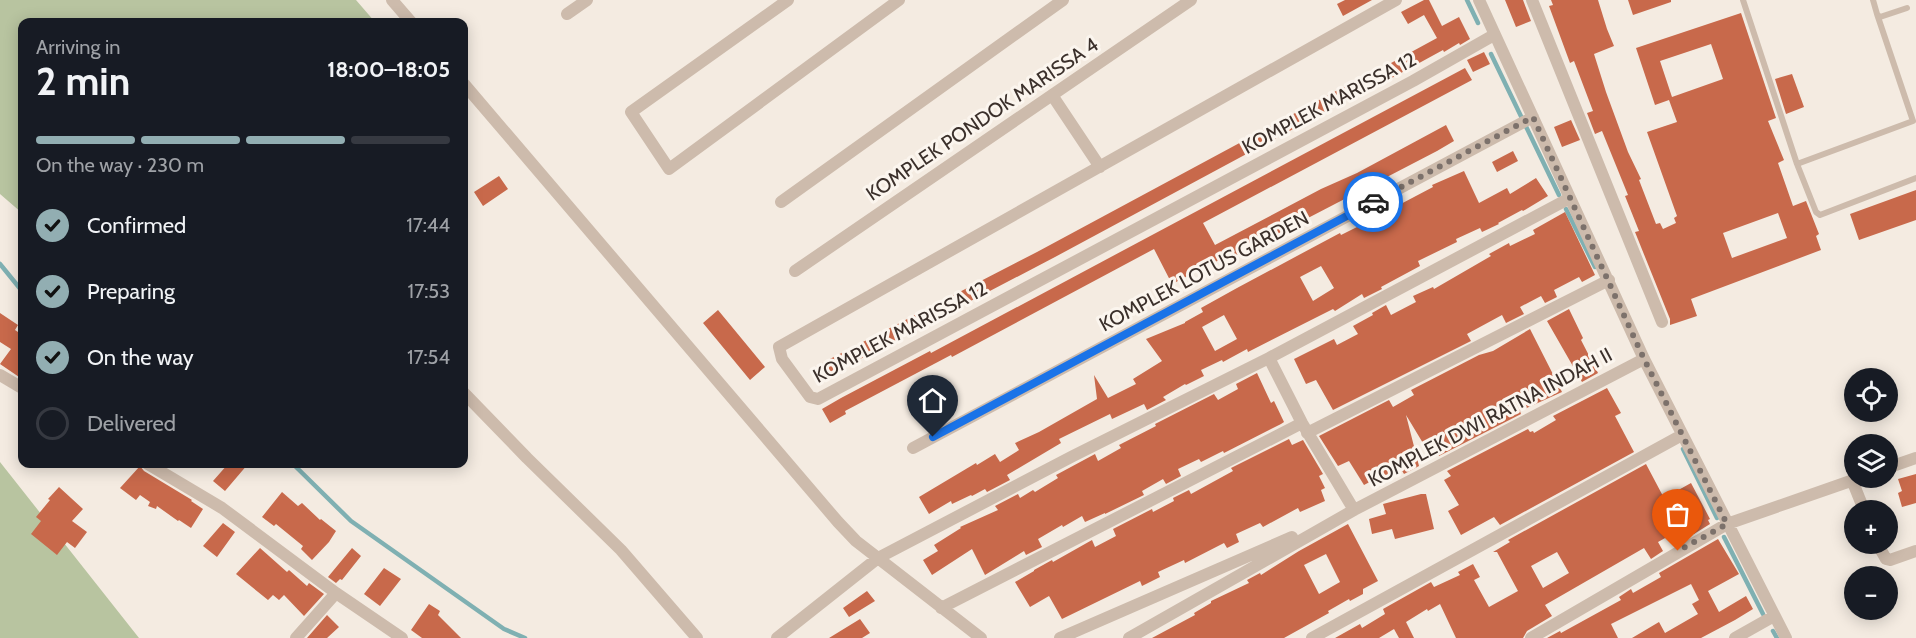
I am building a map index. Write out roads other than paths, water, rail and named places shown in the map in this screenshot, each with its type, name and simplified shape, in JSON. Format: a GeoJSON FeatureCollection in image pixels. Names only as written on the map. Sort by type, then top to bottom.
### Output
{"type":"FeatureCollection","features":[{"type":"Feature","properties":{"kind":"street"},"geometry":{"type":"LineString","coordinates":[[392,0],[408,18]]}},
{"type":"Feature","properties":{"kind":"street"},"geometry":{"type":"LineString","coordinates":[[567,14],[587,0]]}},
{"type":"Feature","properties":{"kind":"street"},"geometry":{"type":"LineString","coordinates":[[788,0],[631,112],[669,169],[899,0]]}},
{"type":"Feature","properties":{"kind":"street"},"geometry":{"type":"LineString","coordinates":[[781,202],[1064,0]]}},
{"type":"Feature","properties":{"kind":"street","name":"KOMPLEK PONDOK MARISSA 4"},"geometry":{"type":"LineString","coordinates":[[795,271],[1191,0]]}},
{"type":"Feature","properties":{"kind":"street","name":"KOMPLEK MARISSA 12"},"geometry":{"type":"LineString","coordinates":[[1396,0],[779,347],[782,359],[810,397],[818,399],[1494,35]]}},
{"type":"Feature","properties":{"kind":"street"},"geometry":{"type":"LineString","coordinates":[[1479,0],[1644,359],[1786,638]]}},
{"type":"Feature","properties":{"kind":"street"},"geometry":{"type":"LineString","coordinates":[[1532,0],[1662,322]]}},
{"type":"Feature","properties":{"kind":"street"},"geometry":{"type":"LineString","coordinates":[[468,89],[827,510],[856,541],[981,638]]}},
{"type":"Feature","properties":{"kind":"street"},"geometry":{"type":"LineString","coordinates":[[1052,94],[1100,167]]}},
{"type":"Feature","properties":{"kind":"street","name":"KOMPLEK LOTUS GARDEN"},"geometry":{"type":"LineString","coordinates":[[913,448],[1533,117]]}},
{"type":"Feature","properties":{"kind":"street"},"geometry":{"type":"LineString","coordinates":[[777,638],[878,558],[1073,456],[1269,358],[1570,198]]}},
{"type":"Feature","properties":{"kind":"street"},"geometry":{"type":"LineString","coordinates":[[941,608],[1609,280]]}},
{"type":"Feature","properties":{"kind":"street"},"geometry":{"type":"LineString","coordinates":[[1269,358],[1304,428],[1354,510]]}},
{"type":"Feature","properties":{"kind":"street","name":"KOMPLEK DWI RATNA INDAH II"},"geometry":{"type":"LineString","coordinates":[[1354,510],[1644,359]]}},
{"type":"Feature","properties":{"kind":"street"},"geometry":{"type":"LineString","coordinates":[[0,375],[18,386]]}},
{"type":"Feature","properties":{"kind":"street"},"geometry":{"type":"LineString","coordinates":[[468,397],[621,550],[697,638]]}},
{"type":"Feature","properties":{"kind":"street"},"geometry":{"type":"LineString","coordinates":[[1312,638],[1683,435]]}},
{"type":"Feature","properties":{"kind":"street"},"geometry":{"type":"LineString","coordinates":[[1898,464],[1916,458]]}},
{"type":"Feature","properties":{"kind":"street"},"geometry":{"type":"LineString","coordinates":[[155,468],[222,508],[396,636]]}},
{"type":"Feature","properties":{"kind":"street"},"geometry":{"type":"LineString","coordinates":[[1531,638],[1727,524],[1844,484]]}},
{"type":"Feature","properties":{"kind":"street"},"geometry":{"type":"LineString","coordinates":[[1060,638],[1354,510]]}},
{"type":"Feature","properties":{"kind":"street"},"geometry":{"type":"LineString","coordinates":[[1129,638],[1354,510]]}},
{"type":"Feature","properties":{"kind":"street"},"geometry":{"type":"LineString","coordinates":[[1883,554],[1886,559],[1890,560],[1916,551]]}},
{"type":"Feature","properties":{"kind":"street"},"geometry":{"type":"LineString","coordinates":[[296,638],[336,593]]}},
{"type":"Feature","properties":{"kind":"street"},"geometry":{"type":"LineString","coordinates":[[1735,638],[1774,616]]}},
{"type":"Feature","properties":{"kind":"lane"},"geometry":{"type":"LineString","coordinates":[[1743,0],[1797,164],[1816,212],[1820,215],[1916,178]]}},
{"type":"Feature","properties":{"kind":"lane"},"geometry":{"type":"LineString","coordinates":[[1797,164],[1915,120],[1873,0]]}},
{"type":"Feature","properties":{"kind":"lane"},"geometry":{"type":"LineString","coordinates":[[1877,14],[1883,17],[1907,8]]}},
{"type":"Feature","properties":{"kind":"waterway"},"geometry":{"type":"LineString","coordinates":[[1467,0],[1478,23]]}},
{"type":"Feature","properties":{"kind":"waterway"},"geometry":{"type":"LineString","coordinates":[[1491,54],[1559,195]]}},
{"type":"Feature","properties":{"kind":"waterway"},"geometry":{"type":"LineString","coordinates":[[1566,209],[1595,267]]}},
{"type":"Feature","properties":{"kind":"waterway"},"geometry":{"type":"LineString","coordinates":[[0,264],[18,286]]}},
{"type":"Feature","properties":{"kind":"waterway"},"geometry":{"type":"LineString","coordinates":[[1683,449],[1717,518]]}},
{"type":"Feature","properties":{"kind":"waterway"},"geometry":{"type":"LineString","coordinates":[[297,468],[351,521],[504,629],[525,638]]}},
{"type":"Feature","properties":{"kind":"waterway"},"geometry":{"type":"LineString","coordinates":[[1724,537],[1763,614]]}},
{"type":"Feature","properties":{"kind":"waterway"},"geometry":{"type":"LineString","coordinates":[[1773,631],[1777,638]]}}]}
